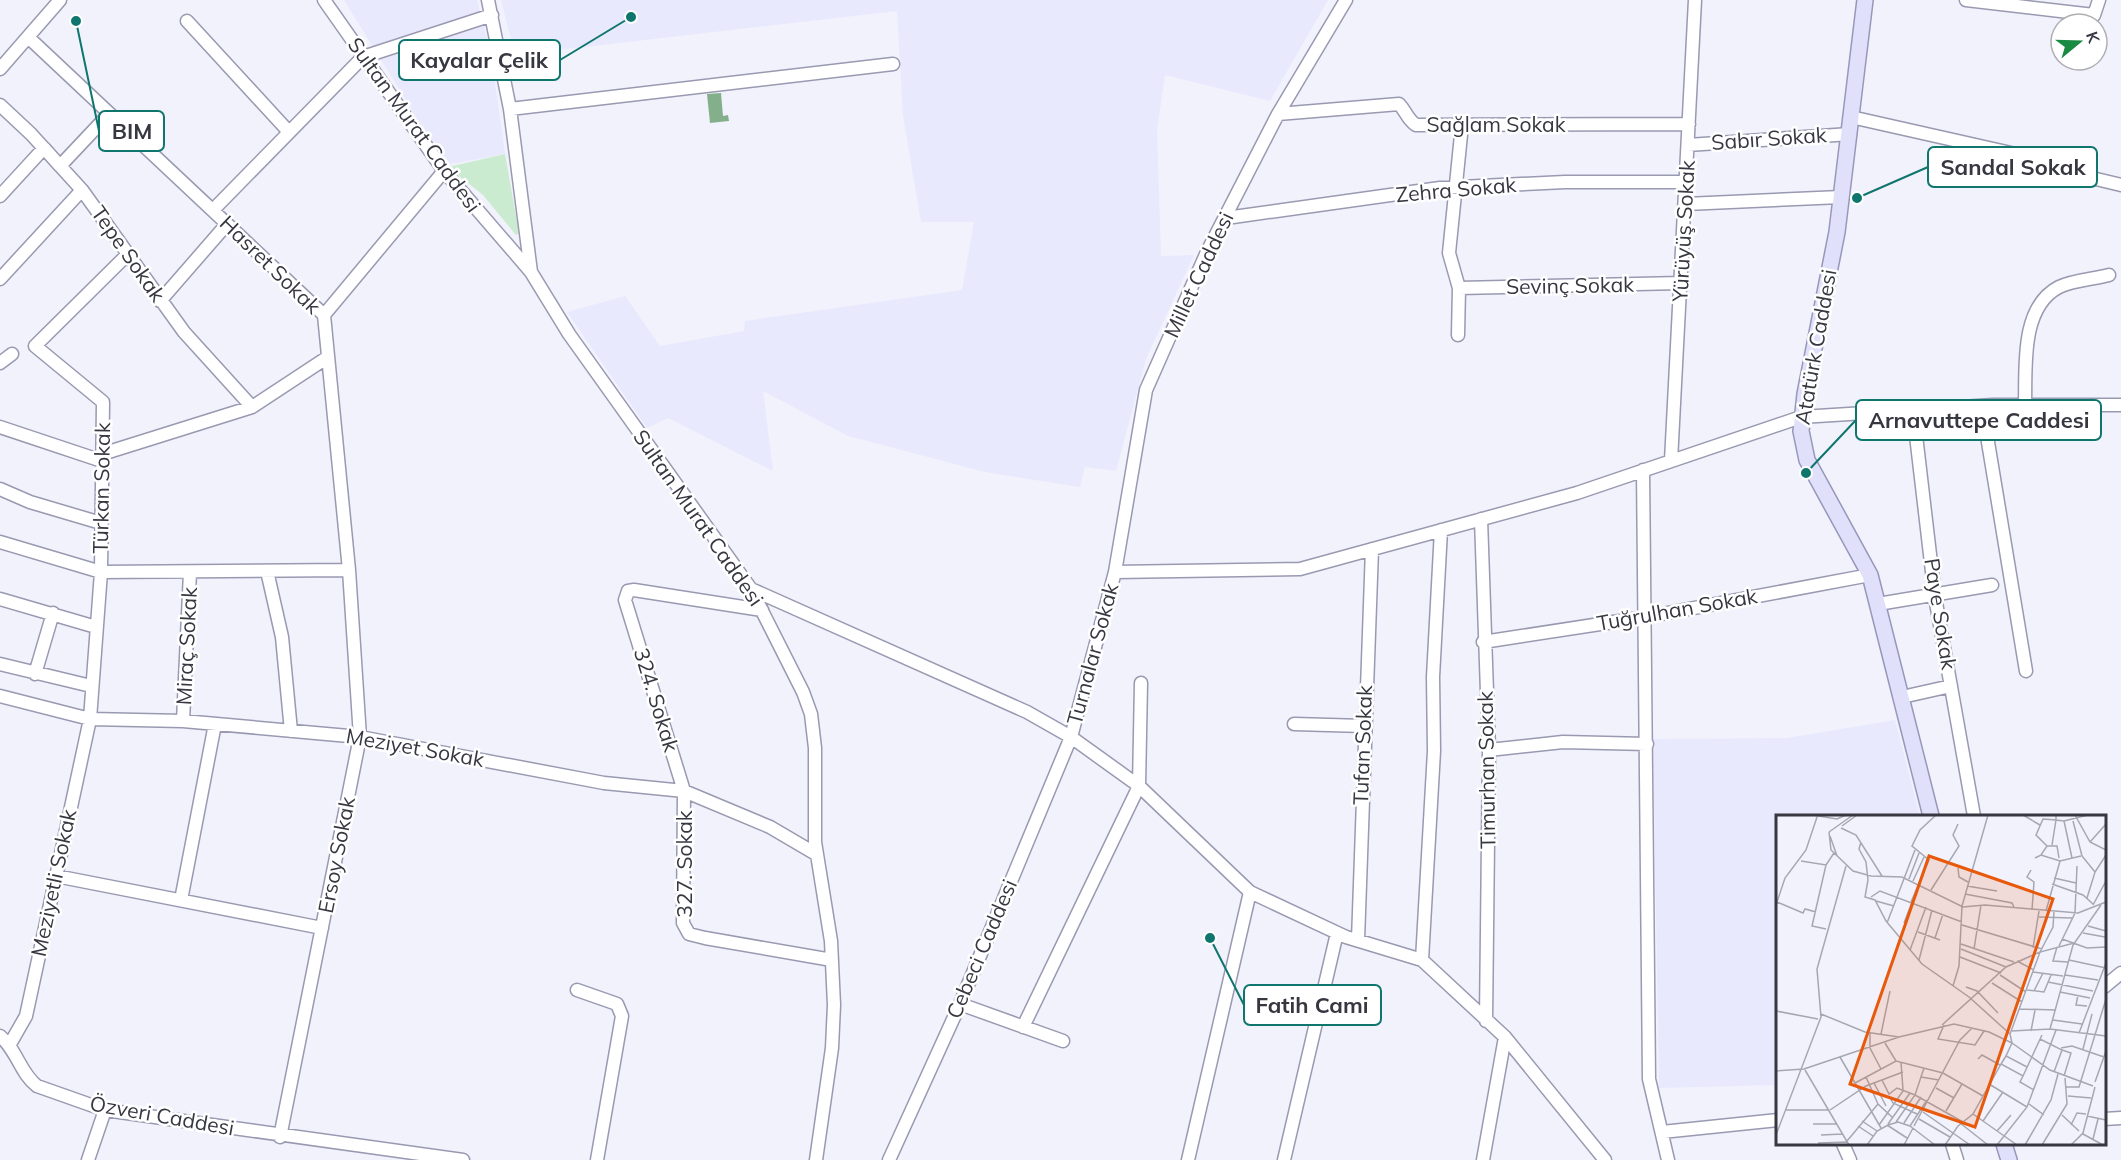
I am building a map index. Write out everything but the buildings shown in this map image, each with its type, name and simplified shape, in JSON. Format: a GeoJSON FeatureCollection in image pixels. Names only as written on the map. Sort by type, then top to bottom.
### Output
{"type":"FeatureCollection","features":[{"type":"Feature","properties":{"kind":"main road","name":"Atatürk Caddesi"},"geometry":{"type":"LineString","coordinates":[[1865,0],[1841,197],[1801,417],[1803,445],[1808,460],[1870,575],[1931,815]]}},
{"type":"Feature","properties":{"kind":"main road"},"geometry":{"type":"LineString","coordinates":[[2005,1145],[2009,1160]]}},
{"type":"Feature","properties":{"kind":"street"},"geometry":{"type":"LineString","coordinates":[[0,69],[60,0]]}},
{"type":"Feature","properties":{"kind":"street","name":"Sultan Murat Caddesi"},"geometry":{"type":"LineString","coordinates":[[324,0],[444,171],[531,272],[568,334],[751,589],[803,692],[811,714],[815,748],[816,854],[832,960],[834,1005],[832,1048],[816,1160]]}},
{"type":"Feature","properties":{"kind":"street"},"geometry":{"type":"LineString","coordinates":[[488,0],[510,109],[531,272]]}},
{"type":"Feature","properties":{"kind":"street","name":"Millet Caddesi"},"geometry":{"type":"LineString","coordinates":[[1115,572],[1146,390],[1207,252],[1278,114],[1346,0]]}},
{"type":"Feature","properties":{"kind":"street","name":"Yürüyüş Sokak"},"geometry":{"type":"LineString","coordinates":[[1671,461],[1695,0]]}},
{"type":"Feature","properties":{"kind":"street"},"geometry":{"type":"LineString","coordinates":[[1966,0],[2094,15],[2099,0]]}},
{"type":"Feature","properties":{"kind":"street"},"geometry":{"type":"LineString","coordinates":[[213,210],[363,57],[492,15]]}},
{"type":"Feature","properties":{"kind":"street"},"geometry":{"type":"LineString","coordinates":[[187,21],[289,132]]}},
{"type":"Feature","properties":{"kind":"street","name":"Hasret Sokak"},"geometry":{"type":"LineString","coordinates":[[28,37],[324,315],[349,570]]}},
{"type":"Feature","properties":{"kind":"street"},"geometry":{"type":"LineString","coordinates":[[510,109],[892,64]]}},
{"type":"Feature","properties":{"kind":"street","name":"Sağlam Sokak"},"geometry":{"type":"LineString","coordinates":[[1278,114],[1399,104],[1404,109],[1408,120],[1416,125],[1689,124]]}},
{"type":"Feature","properties":{"kind":"street","name":"Tepe Sokak"},"geometry":{"type":"LineString","coordinates":[[0,105],[44,148],[82,190],[126,255],[184,332],[252,407]]}},
{"type":"Feature","properties":{"kind":"street"},"geometry":{"type":"LineString","coordinates":[[0,196],[44,148],[60,166],[109,114]]}},
{"type":"Feature","properties":{"kind":"street"},"geometry":{"type":"LineString","coordinates":[[1851,117],[2020,155],[2071,173],[2121,186]]}},
{"type":"Feature","properties":{"kind":"street"},"geometry":{"type":"LineString","coordinates":[[1458,335],[1459,288],[1449,253],[1462,125]]}},
{"type":"Feature","properties":{"kind":"street","name":"Sabır Sokak"},"geometry":{"type":"LineString","coordinates":[[1688,145],[1850,134]]}},
{"type":"Feature","properties":{"kind":"street"},"geometry":{"type":"LineString","coordinates":[[324,315],[444,171]]}},
{"type":"Feature","properties":{"kind":"street","name":"Zehra Sokak"},"geometry":{"type":"LineString","coordinates":[[1226,218],[1454,188],[1565,182],[1686,182]]}},
{"type":"Feature","properties":{"kind":"street"},"geometry":{"type":"LineString","coordinates":[[0,279],[82,190]]}},
{"type":"Feature","properties":{"kind":"street"},"geometry":{"type":"LineString","coordinates":[[1686,204],[1841,197]]}},
{"type":"Feature","properties":{"kind":"street"},"geometry":{"type":"LineString","coordinates":[[160,301],[227,224]]}},
{"type":"Feature","properties":{"kind":"street","name":"Türkan Sokak"},"geometry":{"type":"LineString","coordinates":[[90,719],[100,572],[103,402],[35,346],[126,255]]}},
{"type":"Feature","properties":{"kind":"street"},"geometry":{"type":"LineString","coordinates":[[2025,405],[2027,348],[2036,307],[2059,287],[2109,275]]}},
{"type":"Feature","properties":{"kind":"street","name":"Sevinç Sokak"},"geometry":{"type":"LineString","coordinates":[[1459,288],[1681,284]]}},
{"type":"Feature","properties":{"kind":"street"},"geometry":{"type":"LineString","coordinates":[[0,363],[12,354]]}},
{"type":"Feature","properties":{"kind":"street"},"geometry":{"type":"LineString","coordinates":[[0,427],[102,458],[252,407],[328,357]]}},
{"type":"Feature","properties":{"kind":"street"},"geometry":{"type":"LineString","coordinates":[[1115,572],[1300,569],[1577,493],[1801,417],[1982,406],[2121,405]]}},
{"type":"Feature","properties":{"kind":"street"},"geometry":{"type":"LineString","coordinates":[[1982,406],[2026,671]]}},
{"type":"Feature","properties":{"kind":"street","name":"Paye Sokak"},"geometry":{"type":"LineString","coordinates":[[1913,410],[1935,597],[1974,815]]}},
{"type":"Feature","properties":{"kind":"street"},"geometry":{"type":"LineString","coordinates":[[1644,470],[1649,1079],[1668,1160]]}},
{"type":"Feature","properties":{"kind":"street"},"geometry":{"type":"LineString","coordinates":[[0,489],[67,515],[101,523]]}},
{"type":"Feature","properties":{"kind":"street","name":"Timurhan Sokak"},"geometry":{"type":"LineString","coordinates":[[1481,519],[1483,642],[1489,750],[1486,1021]]}},
{"type":"Feature","properties":{"kind":"street"},"geometry":{"type":"LineString","coordinates":[[1422,960],[1434,751],[1433,677],[1441,530]]}},
{"type":"Feature","properties":{"kind":"street"},"geometry":{"type":"LineString","coordinates":[[0,542],[100,572],[349,570]]}},
{"type":"Feature","properties":{"kind":"street","name":"Tufan Sokak"},"geometry":{"type":"LineString","coordinates":[[1358,940],[1371,549]]}},
{"type":"Feature","properties":{"kind":"street","name":"Ersoy Sokak"},"geometry":{"type":"LineString","coordinates":[[280,1137],[360,737],[349,570]]}},
{"type":"Feature","properties":{"kind":"street"},"geometry":{"type":"LineString","coordinates":[[267,571],[282,637],[291,730]]}},
{"type":"Feature","properties":{"kind":"street","name":"Miraç Sokak"},"geometry":{"type":"LineString","coordinates":[[183,721],[190,572]]}},
{"type":"Feature","properties":{"kind":"street","name":"Turnalar Sokak"},"geometry":{"type":"LineString","coordinates":[[1071,737],[1115,572]]}},
{"type":"Feature","properties":{"kind":"street","name":"Tuğrulhan Sokak"},"geometry":{"type":"LineString","coordinates":[[1483,642],[1646,617],[1870,575]]}},
{"type":"Feature","properties":{"kind":"street"},"geometry":{"type":"LineString","coordinates":[[1878,604],[1935,597],[1992,585]]}},
{"type":"Feature","properties":{"kind":"street"},"geometry":{"type":"LineString","coordinates":[[751,589],[1026,712],[1071,737],[1139,786],[1250,892],[1337,933],[1422,960],[1505,1037],[1605,1160]]}},
{"type":"Feature","properties":{"kind":"street","name":"324. Sokak"},"geometry":{"type":"LineString","coordinates":[[684,791],[627,609],[628,591],[634,590],[762,610]]}},
{"type":"Feature","properties":{"kind":"street"},"geometry":{"type":"LineString","coordinates":[[0,598],[96,627]]}},
{"type":"Feature","properties":{"kind":"street"},"geometry":{"type":"LineString","coordinates":[[35,674],[53,613]]}},
{"type":"Feature","properties":{"kind":"street"},"geometry":{"type":"LineString","coordinates":[[0,664],[91,686]]}},
{"type":"Feature","properties":{"kind":"street"},"geometry":{"type":"LineString","coordinates":[[1023,1027],[1139,786],[1141,683]]}},
{"type":"Feature","properties":{"kind":"street"},"geometry":{"type":"LineString","coordinates":[[1902,697],[1951,686]]}},
{"type":"Feature","properties":{"kind":"street","name":"Meziyet Sokak"},"geometry":{"type":"LineString","coordinates":[[0,696],[90,719],[183,721],[360,737],[604,783],[684,791],[770,827],[816,854]]}},
{"type":"Feature","properties":{"kind":"street","name":"Meziyetli Sokak"},"geometry":{"type":"LineString","coordinates":[[5,1040],[26,1016],[90,719]]}},
{"type":"Feature","properties":{"kind":"street"},"geometry":{"type":"LineString","coordinates":[[1294,723],[1364,726]]}},
{"type":"Feature","properties":{"kind":"street"},"geometry":{"type":"LineString","coordinates":[[181,900],[215,724]]}},
{"type":"Feature","properties":{"kind":"street","name":"Cebeci Caddesi"},"geometry":{"type":"LineString","coordinates":[[889,1160],[960,1004],[1071,737]]}},
{"type":"Feature","properties":{"kind":"street"},"geometry":{"type":"LineString","coordinates":[[1489,750],[1563,742],[1647,744]]}},
{"type":"Feature","properties":{"kind":"street","name":"327. Sokak"},"geometry":{"type":"LineString","coordinates":[[684,791],[683,923],[689,934],[832,960]]}},
{"type":"Feature","properties":{"kind":"street"},"geometry":{"type":"LineString","coordinates":[[56,876],[322,928]]}},
{"type":"Feature","properties":{"kind":"street"},"geometry":{"type":"LineString","coordinates":[[1188,1160],[1250,892]]}},
{"type":"Feature","properties":{"kind":"street"},"geometry":{"type":"LineString","coordinates":[[1284,1160],[1337,933]]}},
{"type":"Feature","properties":{"kind":"street"},"geometry":{"type":"LineString","coordinates":[[2106,985],[2121,973]]}},
{"type":"Feature","properties":{"kind":"street"},"geometry":{"type":"LineString","coordinates":[[577,990],[617,1004],[622,1016],[597,1160]]}},
{"type":"Feature","properties":{"kind":"street"},"geometry":{"type":"LineString","coordinates":[[960,1004],[1063,1041]]}},
{"type":"Feature","properties":{"kind":"street"},"geometry":{"type":"LineString","coordinates":[[1483,1160],[1505,1037]]}},
{"type":"Feature","properties":{"kind":"street","name":"Özveri Caddesi"},"geometry":{"type":"LineString","coordinates":[[5,1040],[29,1079],[37,1086],[105,1110],[404,1156],[464,1160]]}},
{"type":"Feature","properties":{"kind":"street"},"geometry":{"type":"LineString","coordinates":[[88,1160],[105,1110]]}},
{"type":"Feature","properties":{"kind":"street"},"geometry":{"type":"LineString","coordinates":[[2106,1119],[2121,1118]]}},
{"type":"Feature","properties":{"kind":"street"},"geometry":{"type":"LineString","coordinates":[[1662,1132],[1776,1120]]}},
{"type":"Feature","properties":{"kind":"street"},"geometry":{"type":"LineString","coordinates":[[1844,1145],[1850,1160]]}},
{"type":"Feature","properties":{"kind":"street"},"geometry":{"type":"LineString","coordinates":[[1953,1145],[1957,1160]]}},
{"type":"Feature","properties":{"kind":"shaded area"},"geometry":{"type":"Polygon","coordinates":[[[344,0],[477,0],[491,54],[505,154],[446,165],[344,0]]]}},
{"type":"Feature","properties":{"kind":"shaded area"},"geometry":{"type":"Polygon","coordinates":[[[501,0],[1328,0],[1270,101],[1165,75],[1157,130],[1161,256],[1194,255],[1146,359],[1116,471],[1085,467],[1080,487],[985,472],[848,436],[763,391],[773,471],[668,418],[647,428],[567,312],[625,296],[660,346],[744,331],[745,321],[962,290],[974,222],[921,222],[903,116],[897,11],[515,55],[501,0]]]}},
{"type":"Feature","properties":{"kind":"shaded area"},"geometry":{"type":"Polygon","coordinates":[[[721,93],[723,116],[728,115],[729,121],[710,123],[707,94],[721,93]]]}},
{"type":"Feature","properties":{"kind":"shaded area"},"geometry":{"type":"Polygon","coordinates":[[[505,154],[519,233],[516,235],[483,195],[448,167],[505,154]]]}},
{"type":"Feature","properties":{"kind":"shaded area"},"geometry":{"type":"Polygon","coordinates":[[[1895,720],[1920,815],[1776,815],[1776,1085],[1659,1088],[1653,739],[1787,738],[1895,720]]]}},
{"type":"Feature","properties":{"kind":"place","name":"Kayalar Çelik"},"geometry":{"type":"Point","coordinates":[631,17]}},
{"type":"Feature","properties":{"kind":"place","name":"BIM"},"geometry":{"type":"Point","coordinates":[76,21]}},
{"type":"Feature","properties":{"kind":"place","name":"Sandal Sokak"},"geometry":{"type":"Point","coordinates":[1857,198]}},
{"type":"Feature","properties":{"kind":"place","name":"Arnavuttepe Caddesi"},"geometry":{"type":"Point","coordinates":[1806,473]}},
{"type":"Feature","properties":{"kind":"place","name":"Fatih Cami"},"geometry":{"type":"Point","coordinates":[1210,938]}}]}
